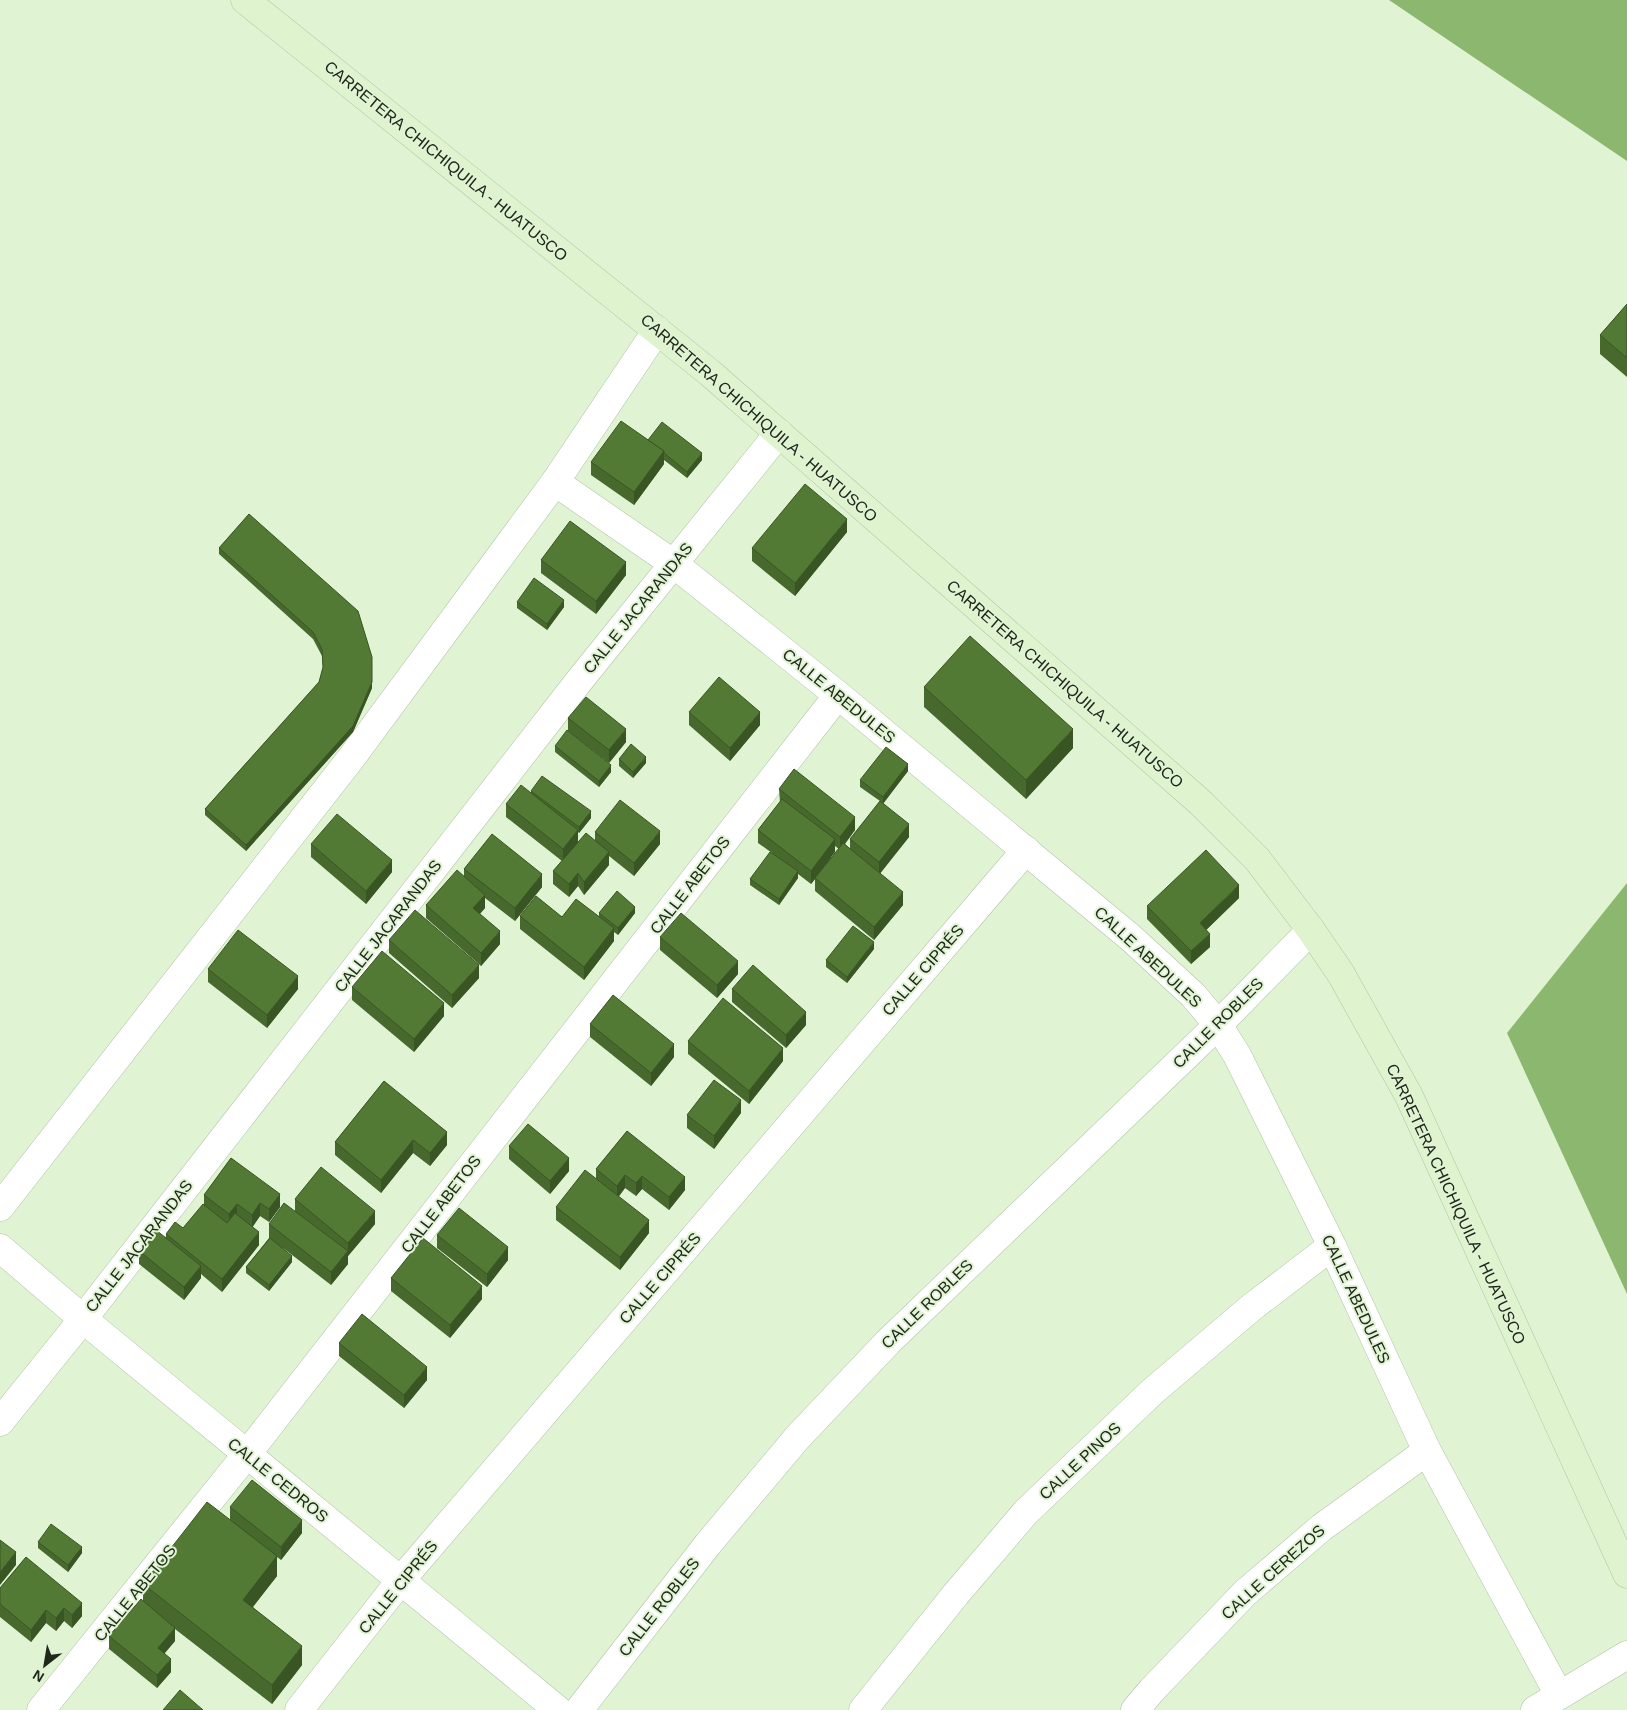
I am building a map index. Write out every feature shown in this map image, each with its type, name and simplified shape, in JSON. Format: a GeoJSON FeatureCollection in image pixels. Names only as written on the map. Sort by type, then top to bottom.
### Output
{"type":"FeatureCollection","features":[{"type":"Feature","properties":{"kind":"main road","name":"CARRETERA CHICHIQUILA - HUATUSCO"},"geometry":{"type":"LineString","coordinates":[[244,0],[710,373],[1201,803],[1257,859],[1311,930],[1340,974],[1409,1096],[1627,1574]]}},
{"type":"Feature","properties":{"kind":"street"},"geometry":{"type":"LineString","coordinates":[[0,1207],[352,757],[555,482],[657,330]]}},
{"type":"Feature","properties":{"kind":"street","name":"CALLE JACARANDAS"},"geometry":{"type":"LineString","coordinates":[[0,1422],[83,1319],[579,681],[779,433]]}},
{"type":"Feature","properties":{"kind":"street","name":"CALLE ABEDULES"},"geometry":{"type":"LineString","coordinates":[[555,482],[674,564],[838,695],[1131,938],[1193,995],[1218,1025],[1237,1054],[1332,1246],[1427,1451],[1560,1695]]}},
{"type":"Feature","properties":{"kind":"street","name":"CALLE ABETOS"},"geometry":{"type":"LineString","coordinates":[[41,1710],[247,1454],[838,695]]}},
{"type":"Feature","properties":{"kind":"street","name":"CALLE CIPRÉS"},"geometry":{"type":"LineString","coordinates":[[300,1710],[401,1580],[1026,850]]}},
{"type":"Feature","properties":{"kind":"street","name":"CALLE ROBLES"},"geometry":{"type":"LineString","coordinates":[[578,1710],[708,1544],[798,1438],[849,1383],[888,1342],[1218,1025],[1311,930]]}},
{"type":"Feature","properties":{"kind":"street","name":"CALLE PINOS"},"geometry":{"type":"LineString","coordinates":[[863,1710],[956,1594],[1026,1512],[1153,1392],[1252,1307],[1332,1246]]}},
{"type":"Feature","properties":{"kind":"street","name":"CALLE CEDROS"},"geometry":{"type":"LineString","coordinates":[[0,1248],[83,1319],[558,1710]]}},
{"type":"Feature","properties":{"kind":"street","name":"CALLE CEREZOS"},"geometry":{"type":"LineString","coordinates":[[1135,1710],[1245,1592],[1322,1528],[1427,1451]]}},
{"type":"Feature","properties":{"kind":"street"},"geometry":{"type":"LineString","coordinates":[[1535,1710],[1627,1656]]}},
{"type":"Feature","properties":{"kind":"green space"},"geometry":{"type":"Polygon","coordinates":[[[1389,0],[1627,0],[1627,161],[1389,0]]]}},
{"type":"Feature","properties":{"kind":"green space"},"geometry":{"type":"Polygon","coordinates":[[[1627,883],[1627,1294],[1507,1033],[1627,883]]]}},
{"type":"Feature","properties":{"kind":"building"},"geometry":{"type":"Polygon","coordinates":[[[1627,304],[1627,358],[1600,335],[1627,304]]]}},
{"type":"Feature","properties":{"kind":"building"},"geometry":{"type":"Polygon","coordinates":[[[621,421],[664,451],[634,492],[591,462],[621,421]]]}},
{"type":"Feature","properties":{"kind":"building"},"geometry":{"type":"Polygon","coordinates":[[[662,422],[702,453],[687,472],[664,451],[648,440],[662,422]]]}},
{"type":"Feature","properties":{"kind":"building"},"geometry":{"type":"Polygon","coordinates":[[[805,484],[847,519],[795,583],[752,548],[805,484]]]}},
{"type":"Feature","properties":{"kind":"building"},"geometry":{"type":"Polygon","coordinates":[[[249,514],[358,611],[372,657],[372,682],[353,726],[246,845],[205,809],[319,682],[323,667],[322,649],[313,632],[219,548],[249,514]]]}},
{"type":"Feature","properties":{"kind":"building"},"geometry":{"type":"Polygon","coordinates":[[[570,521],[626,562],[596,601],[541,560],[570,521]]]}},
{"type":"Feature","properties":{"kind":"building"},"geometry":{"type":"Polygon","coordinates":[[[534,578],[564,600],[547,624],[517,602],[534,578]]]}},
{"type":"Feature","properties":{"kind":"building"},"geometry":{"type":"Polygon","coordinates":[[[970,636],[1073,729],[1026,780],[924,687],[970,636]]]}},
{"type":"Feature","properties":{"kind":"building"},"geometry":{"type":"Polygon","coordinates":[[[719,677],[760,712],[730,748],[689,712],[719,677]]]}},
{"type":"Feature","properties":{"kind":"building"},"geometry":{"type":"Polygon","coordinates":[[[586,697],[626,729],[609,750],[568,718],[586,697]]]}},
{"type":"Feature","properties":{"kind":"building"},"geometry":{"type":"Polygon","coordinates":[[[567,730],[611,765],[599,781],[555,746],[567,730]]]}},
{"type":"Feature","properties":{"kind":"building"},"geometry":{"type":"Polygon","coordinates":[[[631,744],[646,757],[633,772],[619,759],[631,744]]]}},
{"type":"Feature","properties":{"kind":"building"},"geometry":{"type":"Polygon","coordinates":[[[886,747],[908,764],[883,797],[860,780],[886,747]]]}},
{"type":"Feature","properties":{"kind":"building"},"geometry":{"type":"Polygon","coordinates":[[[794,769],[855,817],[840,837],[779,789],[794,769]]]}},
{"type":"Feature","properties":{"kind":"building"},"geometry":{"type":"Polygon","coordinates":[[[542,776],[591,811],[579,827],[531,791],[542,776]]]}},
{"type":"Feature","properties":{"kind":"building"},"geometry":{"type":"Polygon","coordinates":[[[521,785],[578,830],[563,849],[506,804],[521,785]]]}},
{"type":"Feature","properties":{"kind":"building"},"geometry":{"type":"Polygon","coordinates":[[[782,799],[835,839],[811,871],[758,830],[782,799]]]}},
{"type":"Feature","properties":{"kind":"building"},"geometry":{"type":"Polygon","coordinates":[[[620,800],[660,831],[634,863],[595,832],[620,800]]]}},
{"type":"Feature","properties":{"kind":"building"},"geometry":{"type":"Polygon","coordinates":[[[880,801],[909,824],[879,862],[850,839],[880,801]]]}},
{"type":"Feature","properties":{"kind":"building"},"geometry":{"type":"Polygon","coordinates":[[[337,814],[392,860],[366,891],[311,844],[337,814]]]}},
{"type":"Feature","properties":{"kind":"building"},"geometry":{"type":"Polygon","coordinates":[[[586,833],[609,852],[584,882],[578,873],[569,884],[553,871],[586,833]]]}},
{"type":"Feature","properties":{"kind":"building"},"geometry":{"type":"Polygon","coordinates":[[[492,834],[542,874],[515,908],[464,869],[492,834]]]}},
{"type":"Feature","properties":{"kind":"building"},"geometry":{"type":"Polygon","coordinates":[[[843,843],[903,892],[874,927],[815,878],[843,843]]]}},
{"type":"Feature","properties":{"kind":"building"},"geometry":{"type":"Polygon","coordinates":[[[1206,850],[1239,885],[1200,923],[1210,934],[1191,951],[1147,906],[1206,850]]]}},
{"type":"Feature","properties":{"kind":"building"},"geometry":{"type":"Polygon","coordinates":[[[770,852],[798,871],[779,899],[750,879],[770,852]]]}},
{"type":"Feature","properties":{"kind":"building"},"geometry":{"type":"Polygon","coordinates":[[[457,870],[485,895],[473,908],[500,931],[481,953],[426,905],[457,870]]]}},
{"type":"Feature","properties":{"kind":"building"},"geometry":{"type":"Polygon","coordinates":[[[617,891],[635,907],[618,928],[599,913],[617,891]]]}},
{"type":"Feature","properties":{"kind":"building"},"geometry":{"type":"Polygon","coordinates":[[[536,896],[562,917],[576,899],[614,928],[584,967],[520,916],[536,896]]]}},
{"type":"Feature","properties":{"kind":"building"},"geometry":{"type":"Polygon","coordinates":[[[415,910],[479,965],[452,995],[389,940],[415,910]]]}},
{"type":"Feature","properties":{"kind":"building"},"geometry":{"type":"Polygon","coordinates":[[[681,913],[738,961],[717,985],[660,937],[681,913]]]}},
{"type":"Feature","properties":{"kind":"building"},"geometry":{"type":"Polygon","coordinates":[[[853,926],[874,942],[847,977],[826,960],[853,926]]]}},
{"type":"Feature","properties":{"kind":"building"},"geometry":{"type":"Polygon","coordinates":[[[238,930],[298,976],[267,1015],[208,969],[238,930]]]}},
{"type":"Feature","properties":{"kind":"building"},"geometry":{"type":"Polygon","coordinates":[[[382,951],[444,1003],[414,1039],[352,987],[382,951]]]}},
{"type":"Feature","properties":{"kind":"building"},"geometry":{"type":"Polygon","coordinates":[[[753,965],[806,1012],[786,1035],[732,989],[753,965]]]}},
{"type":"Feature","properties":{"kind":"building"},"geometry":{"type":"Polygon","coordinates":[[[613,995],[674,1044],[651,1073],[590,1024],[613,995]]]}},
{"type":"Feature","properties":{"kind":"building"},"geometry":{"type":"Polygon","coordinates":[[[723,998],[783,1048],[749,1091],[688,1041],[723,998]]]}},
{"type":"Feature","properties":{"kind":"building"},"geometry":{"type":"Polygon","coordinates":[[[714,1080],[741,1100],[714,1136],[687,1115],[714,1080]]]}},
{"type":"Feature","properties":{"kind":"building"},"geometry":{"type":"Polygon","coordinates":[[[384,1081],[447,1132],[430,1153],[413,1140],[381,1180],[335,1142],[384,1081]]]}},
{"type":"Feature","properties":{"kind":"building"},"geometry":{"type":"Polygon","coordinates":[[[528,1124],[569,1158],[550,1181],[509,1146],[528,1124]]]}},
{"type":"Feature","properties":{"kind":"building"},"geometry":{"type":"Polygon","coordinates":[[[627,1131],[685,1177],[669,1197],[642,1176],[636,1183],[625,1175],[617,1186],[596,1169],[627,1131]]]}},
{"type":"Feature","properties":{"kind":"building"},"geometry":{"type":"Polygon","coordinates":[[[231,1158],[280,1194],[269,1209],[260,1203],[252,1215],[237,1204],[229,1214],[204,1195],[231,1158]]]}},
{"type":"Feature","properties":{"kind":"building"},"geometry":{"type":"Polygon","coordinates":[[[321,1167],[375,1211],[348,1243],[295,1199],[321,1167]]]}},
{"type":"Feature","properties":{"kind":"building"},"geometry":{"type":"Polygon","coordinates":[[[585,1170],[649,1220],[620,1257],[556,1207],[585,1170]]]}},
{"type":"Feature","properties":{"kind":"building"},"geometry":{"type":"Polygon","coordinates":[[[284,1203],[348,1251],[331,1272],[269,1224],[284,1203]]]}},
{"type":"Feature","properties":{"kind":"building"},"geometry":{"type":"Polygon","coordinates":[[[203,1204],[227,1223],[235,1213],[259,1232],[222,1279],[166,1234],[175,1222],[183,1228],[203,1204]]]}},
{"type":"Feature","properties":{"kind":"building"},"geometry":{"type":"Polygon","coordinates":[[[459,1208],[508,1247],[487,1274],[437,1235],[459,1208]]]}},
{"type":"Feature","properties":{"kind":"building"},"geometry":{"type":"Polygon","coordinates":[[[156,1230],[201,1266],[184,1287],[139,1251],[156,1230]]]}},
{"type":"Feature","properties":{"kind":"building"},"geometry":{"type":"Polygon","coordinates":[[[270,1238],[292,1256],[269,1285],[246,1267],[270,1238]]]}},
{"type":"Feature","properties":{"kind":"building"},"geometry":{"type":"Polygon","coordinates":[[[423,1238],[482,1286],[450,1325],[391,1278],[423,1238]]]}},
{"type":"Feature","properties":{"kind":"building"},"geometry":{"type":"Polygon","coordinates":[[[362,1314],[427,1367],[404,1395],[339,1343],[362,1314]]]}},
{"type":"Feature","properties":{"kind":"building"},"geometry":{"type":"Polygon","coordinates":[[[252,1480],[302,1520],[281,1547],[230,1507],[252,1480]]]}},
{"type":"Feature","properties":{"kind":"building"},"geometry":{"type":"Polygon","coordinates":[[[207,1502],[277,1556],[243,1600],[302,1646],[272,1685],[143,1584],[207,1502]]]}},
{"type":"Feature","properties":{"kind":"building"},"geometry":{"type":"Polygon","coordinates":[[[51,1524],[82,1547],[68,1565],[38,1542],[51,1524]]]}},
{"type":"Feature","properties":{"kind":"building"},"geometry":{"type":"Polygon","coordinates":[[[0,1540],[16,1552],[0,1572],[0,1540]]]}},
{"type":"Feature","properties":{"kind":"building"},"geometry":{"type":"Polygon","coordinates":[[[26,1557],[82,1603],[72,1615],[64,1608],[56,1618],[46,1610],[31,1630],[0,1604],[0,1588],[26,1557]]]}},
{"type":"Feature","properties":{"kind":"building"},"geometry":{"type":"Polygon","coordinates":[[[141,1599],[175,1628],[158,1648],[171,1659],[157,1675],[109,1636],[141,1599]]]}},
{"type":"Feature","properties":{"kind":"building"},"geometry":{"type":"Polygon","coordinates":[[[180,1690],[203,1710],[163,1710],[180,1690]]]}}]}
